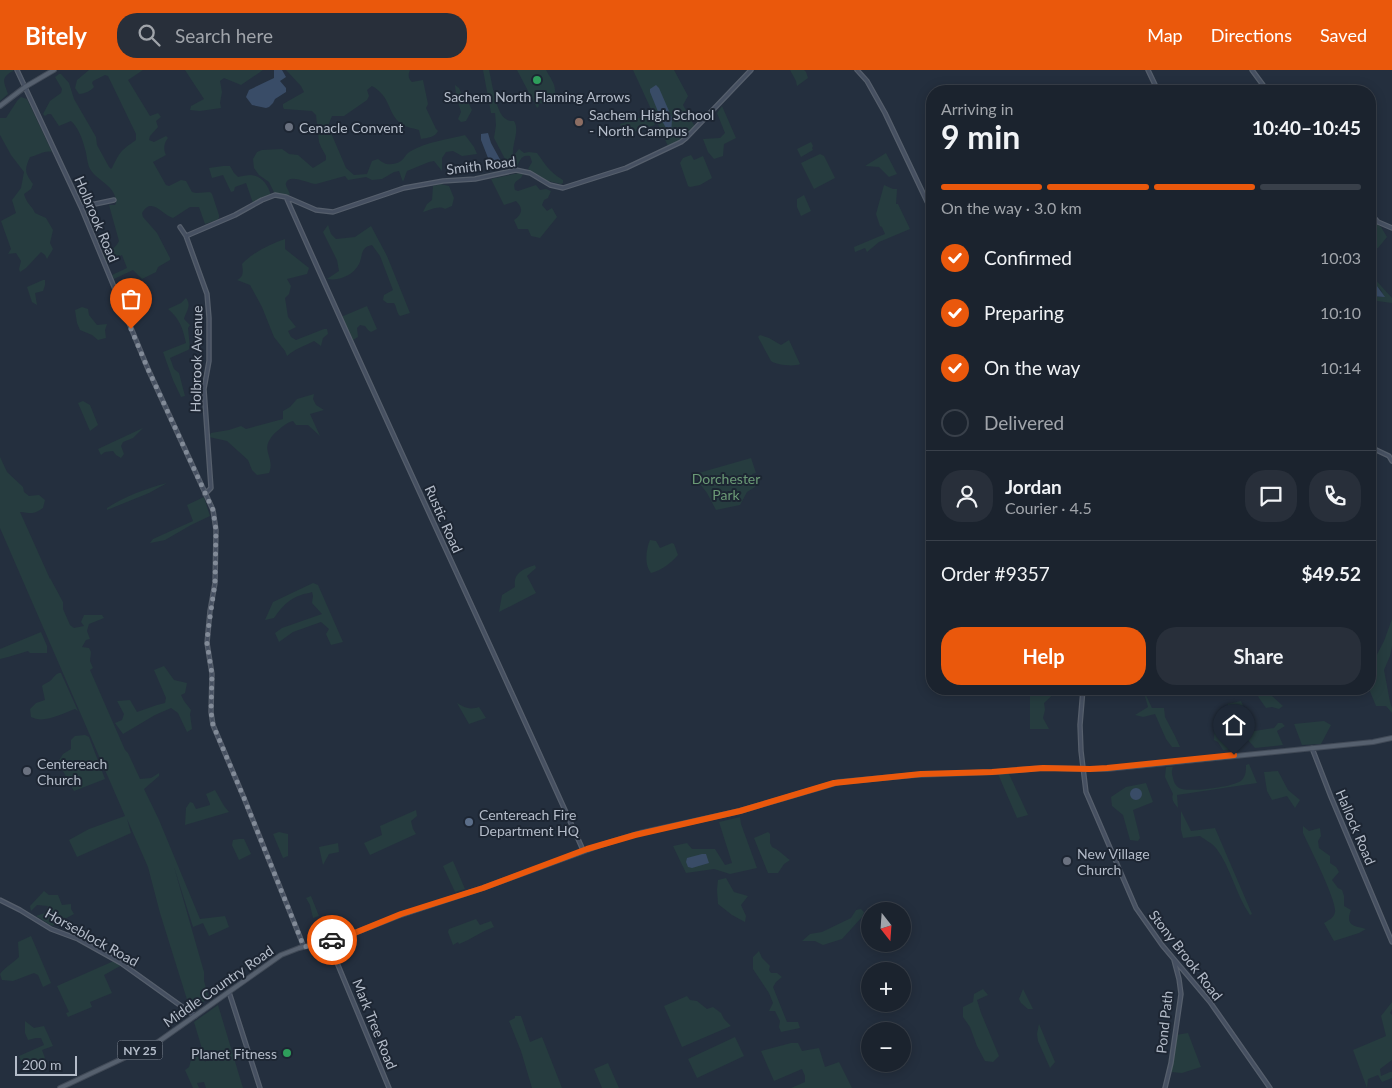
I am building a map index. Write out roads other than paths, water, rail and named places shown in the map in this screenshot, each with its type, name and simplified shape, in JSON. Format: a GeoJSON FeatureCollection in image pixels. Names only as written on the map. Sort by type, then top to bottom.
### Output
{"type":"FeatureCollection","features":[{"type":"Feature","properties":{"kind":"main road"},"geometry":{"type":"LineString","coordinates":[[0,106],[25,87],[54,70]]}},
{"type":"Feature","properties":{"kind":"main road","name":"Middle Country Road"},"geometry":{"type":"LineString","coordinates":[[60,1088],[158,1042],[281,956],[304,947],[352,934],[424,907],[483,888],[583,850],[635,835],[740,811],[839,782],[921,774],[1043,768],[1084,769],[1142,765],[1373,742],[1392,738]]}},
{"type":"Feature","properties":{"kind":"street","name":"Holbrook Road"},"geometry":{"type":"LineString","coordinates":[[18,70],[81,206],[148,369],[213,510],[216,530],[215,583],[207,636],[212,674],[211,712],[213,725],[304,947]]}},
{"type":"Feature","properties":{"kind":"street","name":"Smith Road"},"geometry":{"type":"LineString","coordinates":[[286,197],[316,210],[333,212],[404,188],[443,181],[475,179],[516,170],[530,173],[550,185],[563,188],[626,168],[681,142],[751,70]]}},
{"type":"Feature","properties":{"kind":"street"},"geometry":{"type":"LineString","coordinates":[[857,70],[867,81],[885,113],[926,199]]}},
{"type":"Feature","properties":{"kind":"street"},"geometry":{"type":"LineString","coordinates":[[1148,70],[1155,85]]}},
{"type":"Feature","properties":{"kind":"street"},"geometry":{"type":"LineString","coordinates":[[1252,70],[1262,85]]}},
{"type":"Feature","properties":{"kind":"street"},"geometry":{"type":"LineString","coordinates":[[186,236],[236,215],[262,200],[275,195],[286,197]]}},
{"type":"Feature","properties":{"kind":"street","name":"Rustic Road"},"geometry":{"type":"LineString","coordinates":[[286,197],[459,581],[583,850]]}},
{"type":"Feature","properties":{"kind":"street"},"geometry":{"type":"LineString","coordinates":[[81,206],[114,200]]}},
{"type":"Feature","properties":{"kind":"street"},"geometry":{"type":"LineString","coordinates":[[1376,220],[1392,228]]}},
{"type":"Feature","properties":{"kind":"street","name":"Holbrook Avenue"},"geometry":{"type":"LineString","coordinates":[[180,227],[186,236],[208,294],[209,361],[204,389],[211,488],[205,494]]}},
{"type":"Feature","properties":{"kind":"street"},"geometry":{"type":"LineString","coordinates":[[1376,450],[1389,456],[1392,461]]}},
{"type":"Feature","properties":{"kind":"street","name":"Stony Brook Road"},"geometry":{"type":"LineString","coordinates":[[1082,695],[1080,725],[1086,792],[1136,908],[1150,930],[1210,1002],[1270,1088]]}},
{"type":"Feature","properties":{"kind":"street","name":"Hallock Road"},"geometry":{"type":"LineString","coordinates":[[1312,748],[1392,942]]}},
{"type":"Feature","properties":{"kind":"street","name":"Horseblock Road"},"geometry":{"type":"LineString","coordinates":[[0,900],[51,929],[78,939],[121,962],[195,1016]]}},
{"type":"Feature","properties":{"kind":"street","name":"Mark Tree Road"},"geometry":{"type":"LineString","coordinates":[[328,941],[389,1088]]}},
{"type":"Feature","properties":{"kind":"street","name":"Pond Path"},"geometry":{"type":"LineString","coordinates":[[1165,1088],[1171,1064],[1180,994],[1179,979],[1174,959]]}},
{"type":"Feature","properties":{"kind":"street"},"geometry":{"type":"LineString","coordinates":[[229,992],[260,1088]]}},
{"type":"Feature","properties":{"kind":"water"},"geometry":{"type":"Polygon","coordinates":[[[274,70],[282,70],[286,77],[280,81],[286,88],[286,92],[275,99],[269,107],[252,105],[246,97],[249,90],[274,78],[274,70]]]}},
{"type":"Feature","properties":{"kind":"water"},"geometry":{"type":"Polygon","coordinates":[[[656,85],[672,118],[671,137],[650,92],[650,89],[656,85]]]}},
{"type":"Feature","properties":{"kind":"water"},"geometry":{"type":"Polygon","coordinates":[[[488,133],[491,143],[502,163],[497,166],[490,163],[481,140],[481,134],[488,133]]]}},
{"type":"Feature","properties":{"kind":"water"},"geometry":{"type":"Polygon","coordinates":[[[1376,285],[1377,286],[1385,297],[1376,296],[1376,285]]]}},
{"type":"Feature","properties":{"kind":"water"},"geometry":{"type":"Polygon","coordinates":[[[1134,788],[1138,788],[1142,794],[1138,800],[1134,800],[1130,796],[1130,792],[1134,788]]]}},
{"type":"Feature","properties":{"kind":"water"},"geometry":{"type":"Polygon","coordinates":[[[706,854],[709,863],[692,868],[688,867],[687,858],[706,854]]]}},
{"type":"Feature","properties":{"kind":"place","name":"Sachem North Flaming Arrows"},"geometry":{"type":"Point","coordinates":[537,80]}},
{"type":"Feature","properties":{"kind":"place","name":"Sachem High School - North Campus"},"geometry":{"type":"Point","coordinates":[579,122]}},
{"type":"Feature","properties":{"kind":"place","name":"Cenacle Convent"},"geometry":{"type":"Point","coordinates":[289,127]}},
{"type":"Feature","properties":{"kind":"place","name":"Centereach Church"},"geometry":{"type":"Point","coordinates":[27,771]}},
{"type":"Feature","properties":{"kind":"place","name":"Centereach Fire Department HQ"},"geometry":{"type":"Point","coordinates":[469,822]}},
{"type":"Feature","properties":{"kind":"place","name":"New Village Church"},"geometry":{"type":"Point","coordinates":[1067,861]}},
{"type":"Feature","properties":{"kind":"place","name":"Planet Fitness"},"geometry":{"type":"Point","coordinates":[287,1053]}},
{"type":"Feature","properties":{"kind":"park label","name":"Dorchester Park"},"geometry":{"type":"Point","coordinates":[726,486]}}]}
